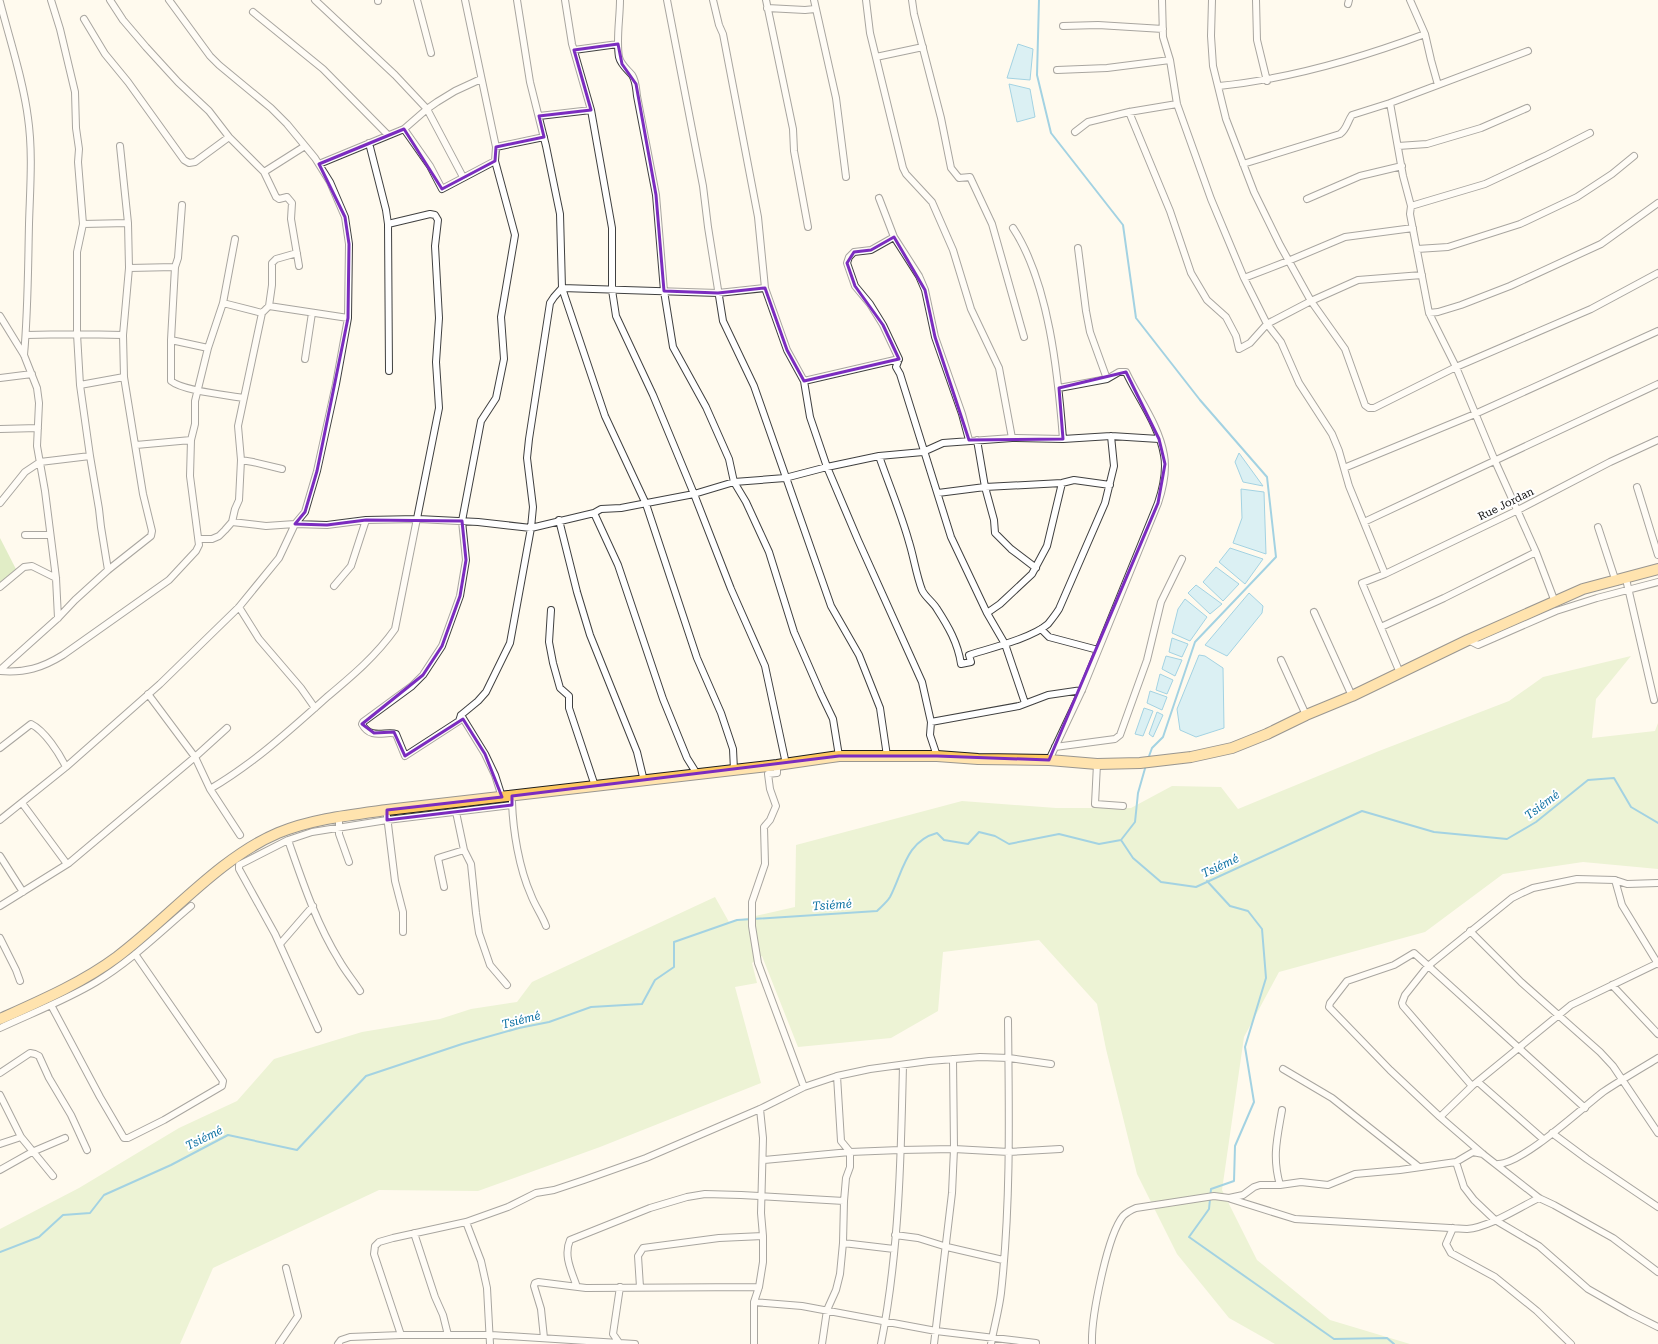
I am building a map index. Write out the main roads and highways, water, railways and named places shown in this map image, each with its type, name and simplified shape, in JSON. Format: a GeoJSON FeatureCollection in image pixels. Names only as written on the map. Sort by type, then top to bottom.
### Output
{"type":"FeatureCollection","features":[{"type":"Feature","properties":{"kind":"main road"},"geometry":{"type":"LineString","coordinates":[[0,1019],[82,979],[116,957],[220,870],[248,849],[277,834],[302,824],[387,815],[502,797],[512,800],[595,786],[839,756],[937,756],[978,759],[1049,760],[1097,764],[1140,764],[1190,757],[1232,748],[1267,734],[1306,715],[1352,696],[1468,640],[1583,589],[1616,582],[1658,570]]}},
{"type":"Feature","properties":{"kind":"water"},"geometry":{"type":"Polygon","coordinates":[[[1018,44],[1033,49],[1030,80],[1007,78],[1018,44]]]}},
{"type":"Feature","properties":{"kind":"water"},"geometry":{"type":"Polygon","coordinates":[[[1009,84],[1030,89],[1035,117],[1017,122],[1009,84]]]}},
{"type":"Feature","properties":{"kind":"water"},"geometry":{"type":"Polygon","coordinates":[[[1239,453],[1263,486],[1243,482],[1235,462],[1239,453]]]}},
{"type":"Feature","properties":{"kind":"water"},"geometry":{"type":"Polygon","coordinates":[[[1241,489],[1264,492],[1266,554],[1233,543],[1242,518],[1241,489]]]}},
{"type":"Feature","properties":{"kind":"water"},"geometry":{"type":"Polygon","coordinates":[[[1230,548],[1263,559],[1245,584],[1219,562],[1230,548]]]}},
{"type":"Feature","properties":{"kind":"water"},"geometry":{"type":"Polygon","coordinates":[[[1216,567],[1239,584],[1223,601],[1203,582],[1216,567]]]}},
{"type":"Feature","properties":{"kind":"water"},"geometry":{"type":"Polygon","coordinates":[[[1196,585],[1222,604],[1210,614],[1188,593],[1196,585]]]}},
{"type":"Feature","properties":{"kind":"water"},"geometry":{"type":"Polygon","coordinates":[[[1249,593],[1263,606],[1262,613],[1227,656],[1205,645],[1249,593]]]}},
{"type":"Feature","properties":{"kind":"water"},"geometry":{"type":"Polygon","coordinates":[[[1185,599],[1207,617],[1190,641],[1172,633],[1178,609],[1185,599]]]}},
{"type":"Feature","properties":{"kind":"water"},"geometry":{"type":"Polygon","coordinates":[[[1172,638],[1188,644],[1182,657],[1169,652],[1172,638]]]}},
{"type":"Feature","properties":{"kind":"water"},"geometry":{"type":"Polygon","coordinates":[[[1199,655],[1205,656],[1223,668],[1224,728],[1196,737],[1180,730],[1177,709],[1199,655]]]}},
{"type":"Feature","properties":{"kind":"water"},"geometry":{"type":"Polygon","coordinates":[[[1166,656],[1182,660],[1175,676],[1162,669],[1166,656]]]}},
{"type":"Feature","properties":{"kind":"water"},"geometry":{"type":"Polygon","coordinates":[[[1160,674],[1173,680],[1167,694],[1156,690],[1160,674]]]}},
{"type":"Feature","properties":{"kind":"water"},"geometry":{"type":"Polygon","coordinates":[[[1150,691],[1167,697],[1162,710],[1147,703],[1150,691]]]}},
{"type":"Feature","properties":{"kind":"water"},"geometry":{"type":"Polygon","coordinates":[[[1144,708],[1153,711],[1143,736],[1135,734],[1144,708]]]}},
{"type":"Feature","properties":{"kind":"water"},"geometry":{"type":"Polygon","coordinates":[[[1157,712],[1163,715],[1153,737],[1149,734],[1157,712]]]}},
{"type":"Feature","properties":{"kind":"waterway"},"geometry":{"type":"LineString","coordinates":[[1039,0],[1037,75],[1051,133],[1123,225],[1136,318],[1200,400],[1267,477],[1276,557],[1195,642],[1163,737],[1152,748],[1148,759]]}},
{"type":"Feature","properties":{"kind":"waterway"},"geometry":{"type":"LineString","coordinates":[[1121,840],[1135,822],[1138,793],[1146,765]]}},
{"type":"Feature","properties":{"kind":"waterway","name":"Tsiémé"},"geometry":{"type":"LineString","coordinates":[[0,1252],[39,1237],[63,1215],[90,1213],[104,1195],[171,1165],[228,1135],[297,1150],[366,1076],[462,1044],[519,1028],[549,1022],[591,1007],[642,1004],[655,980],[674,967],[674,942],[737,920],[877,911],[890,897],[902,868],[912,850],[918,843],[937,833],[944,840],[968,844],[979,832],[995,836],[1009,844],[1059,834],[1099,844],[1121,840],[1133,858],[1161,882],[1196,887],[1362,811],[1434,832],[1507,839],[1536,822],[1588,780],[1614,778],[1631,807],[1658,823]]}},
{"type":"Feature","properties":{"kind":"waterway"},"geometry":{"type":"LineString","coordinates":[[1207,881],[1230,906],[1248,911],[1262,929],[1266,978],[1245,1047],[1254,1102],[1235,1146],[1234,1181],[1211,1189],[1209,1209],[1189,1237],[1334,1339],[1387,1338],[1394,1344]]}}]}
